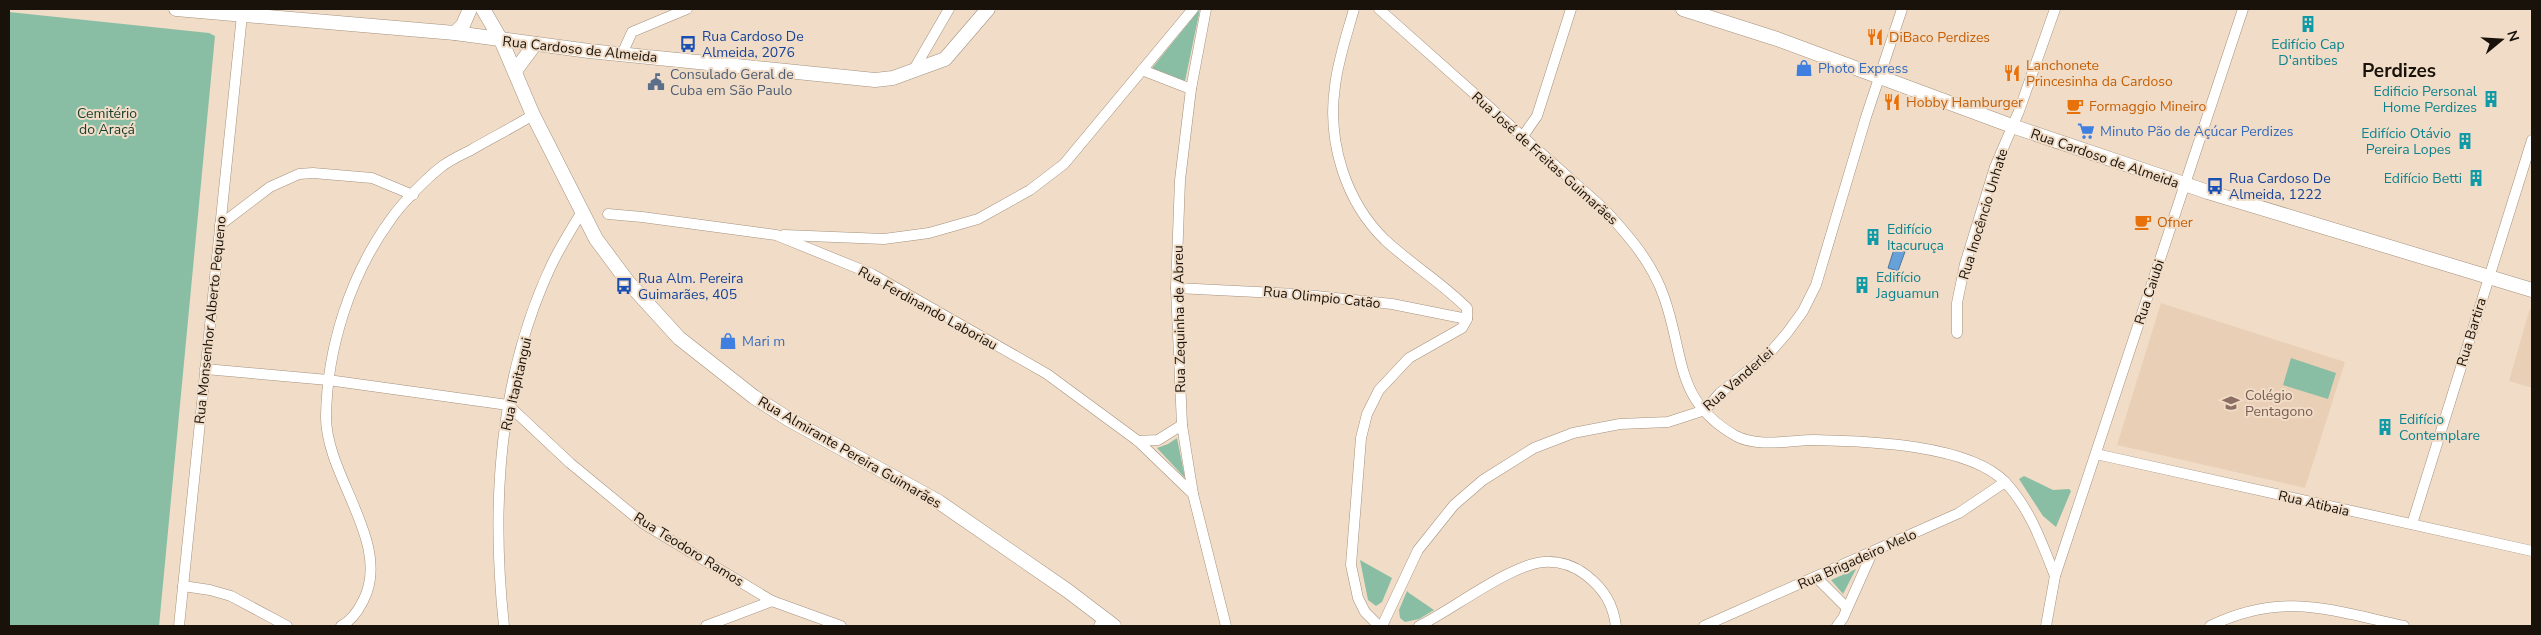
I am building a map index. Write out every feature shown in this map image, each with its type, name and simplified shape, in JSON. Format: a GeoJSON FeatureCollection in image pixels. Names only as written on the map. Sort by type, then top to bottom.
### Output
{"type":"FeatureCollection","features":[{"type":"Feature","properties":{"kind":"main road","name":"Rua Cardoso de Almeida"},"geometry":{"type":"LineString","coordinates":[[176,9],[455,32],[501,40],[622,54],[875,80],[893,78],[945,59],[988,9]]}},
{"type":"Feature","properties":{"kind":"main road"},"geometry":{"type":"LineString","coordinates":[[455,32],[463,25],[470,9]]}},
{"type":"Feature","properties":{"kind":"main road","name":"Rua Almirante Pereira Guimarães"},"geometry":{"type":"LineString","coordinates":[[483,9],[501,40],[534,115],[581,213],[596,239],[628,282],[679,338],[754,397],[790,420],[939,502],[1068,590],[1105,623]]}},
{"type":"Feature","properties":{"kind":"main road","name":"Rua Cardoso de Almeida"},"geometry":{"type":"LineString","coordinates":[[1683,9],[1777,39],[2012,126],[2185,185],[2488,275],[2532,290]]}},
{"type":"Feature","properties":{"kind":"main road"},"geometry":{"type":"LineString","coordinates":[[514,70],[535,44]]}},
{"type":"Feature","properties":{"kind":"street"},"geometry":{"type":"LineString","coordinates":[[622,54],[632,32],[687,9]]}},
{"type":"Feature","properties":{"kind":"street"},"geometry":{"type":"LineString","coordinates":[[913,71],[949,9]]}},
{"type":"Feature","properties":{"kind":"street"},"geometry":{"type":"LineString","coordinates":[[776,235],[884,239],[929,234],[978,219],[1030,190],[1064,164],[1193,9]]}},
{"type":"Feature","properties":{"kind":"street","name":"Rua Zequinha de Abreu"},"geometry":{"type":"LineString","coordinates":[[1206,9],[1191,90],[1180,180],[1176,288],[1182,425],[1193,494],[1226,626]]}},
{"type":"Feature","properties":{"kind":"street"},"geometry":{"type":"LineString","coordinates":[[1354,9],[1335,87],[1334,130],[1344,176],[1367,218],[1385,239],[1467,308],[1467,319],[1454,333],[1409,358],[1379,390],[1367,414],[1361,438],[1358,466],[1351,565],[1358,598],[1365,612],[1380,626]]}},
{"type":"Feature","properties":{"kind":"street","name":"Rua José de Freitas Guimarães"},"geometry":{"type":"LineString","coordinates":[[1379,9],[1603,208],[1635,243],[1664,296],[1685,381],[1691,394],[1716,422],[1745,439],[1766,442],[1813,440],[1865,442],[1919,447],[1988,467],[2005,482],[2030,517],[2055,576]]}},
{"type":"Feature","properties":{"kind":"street"},"geometry":{"type":"LineString","coordinates":[[1523,136],[1537,116],[1571,9]]}},
{"type":"Feature","properties":{"kind":"street","name":"Rua Vanderlei"},"geometry":{"type":"LineString","coordinates":[[1380,626],[1418,550],[1435,526],[1461,499],[1507,463],[1534,448],[1573,433],[1620,424],[1668,422],[1705,410],[1720,394],[1768,354],[1803,310],[1816,284],[1879,76],[1902,9]]}},
{"type":"Feature","properties":{"kind":"street","name":"Rua Inocêncio Unhate"},"geometry":{"type":"LineString","coordinates":[[1957,333],[1957,303],[1965,264],[1995,166],[2012,126],[2055,9]]}},
{"type":"Feature","properties":{"kind":"street","name":"Rua Caiubi"},"geometry":{"type":"LineString","coordinates":[[2046,626],[2055,576],[2243,9]]}},
{"type":"Feature","properties":{"kind":"street","name":"Rua Monsenhor Alberto Pequeno"},"geometry":{"type":"LineString","coordinates":[[179,626],[242,15]]}},
{"type":"Feature","properties":{"kind":"street"},"geometry":{"type":"LineString","coordinates":[[1142,70],[1191,90]]}},
{"type":"Feature","properties":{"kind":"street"},"geometry":{"type":"LineString","coordinates":[[341,626],[358,612],[367,593],[371,576],[363,530],[332,455],[328,439],[328,380],[334,344],[360,274],[392,217],[442,166],[534,115]]}},
{"type":"Feature","properties":{"kind":"street","name":"Rua Bartira"},"geometry":{"type":"LineString","coordinates":[[2412,524],[2488,275],[2532,140]]}},
{"type":"Feature","properties":{"kind":"street"},"geometry":{"type":"LineString","coordinates":[[220,225],[270,187],[300,174],[312,172],[372,178],[413,195]]}},
{"type":"Feature","properties":{"kind":"street","name":"Rua Itapitangui"},"geometry":{"type":"LineString","coordinates":[[504,626],[497,532],[500,466],[508,406],[538,298],[551,265],[581,213]]}},
{"type":"Feature","properties":{"kind":"street","name":"Rua Ferdinando Laboriau"},"geometry":{"type":"LineString","coordinates":[[608,214],[776,235],[872,274],[1047,374],[1138,442],[1193,494]]}},
{"type":"Feature","properties":{"kind":"street","name":"Rua Olimpio Catão"},"geometry":{"type":"LineString","coordinates":[[1176,288],[1296,294],[1392,304],[1467,319]]}},
{"type":"Feature","properties":{"kind":"street"},"geometry":{"type":"LineString","coordinates":[[205,369],[328,380],[508,406]]}},
{"type":"Feature","properties":{"kind":"street","name":"Rua Teodoro Ramos"},"geometry":{"type":"LineString","coordinates":[[508,406],[570,463],[644,524],[772,601],[841,626]]}},
{"type":"Feature","properties":{"kind":"street"},"geometry":{"type":"LineString","coordinates":[[1138,442],[1158,440],[1182,425]]}},
{"type":"Feature","properties":{"kind":"street","name":"Rua Atibaia"},"geometry":{"type":"LineString","coordinates":[[2096,454],[2532,550]]}},
{"type":"Feature","properties":{"kind":"street","name":"Rua Brigadeiro Melo"},"geometry":{"type":"LineString","coordinates":[[1704,626],[1959,514],[2005,482]]}},
{"type":"Feature","properties":{"kind":"street"},"geometry":{"type":"LineString","coordinates":[[1837,626],[1848,608],[1872,553]]}},
{"type":"Feature","properties":{"kind":"street"},"geometry":{"type":"LineString","coordinates":[[1419,626],[1516,570],[1544,562],[1565,564],[1591,579],[1609,599],[1616,626]]}},
{"type":"Feature","properties":{"kind":"street"},"geometry":{"type":"LineString","coordinates":[[1816,577],[1848,608]]}},
{"type":"Feature","properties":{"kind":"street"},"geometry":{"type":"LineString","coordinates":[[183,586],[210,590],[231,596],[287,626]]}},
{"type":"Feature","properties":{"kind":"street"},"geometry":{"type":"LineString","coordinates":[[706,626],[772,601]]}},
{"type":"Feature","properties":{"kind":"street"},"geometry":{"type":"LineString","coordinates":[[2210,626],[2268,606],[2322,608],[2404,626]]}},
{"type":"Feature","properties":{"kind":"shaded area","name":"Colégio Pentagono"},"geometry":{"type":"Polygon","coordinates":[[[2161,303],[2345,362],[2305,488],[2117,445],[2161,303]]]}},
{"type":"Feature","properties":{"kind":"shaded area"},"geometry":{"type":"Polygon","coordinates":[[[2530,308],[2532,309],[2532,388],[2509,381],[2530,308]]]}},
{"type":"Feature","properties":{"kind":"green space"},"geometry":{"type":"Polygon","coordinates":[[[1200,9],[1185,81],[1152,68],[1200,9]]]}},
{"type":"Feature","properties":{"kind":"green space","name":"Cemitério do Araçá"},"geometry":{"type":"Polygon","coordinates":[[[9,12],[209,33],[215,36],[159,626],[9,626],[9,12]]]}},
{"type":"Feature","properties":{"kind":"green space"},"geometry":{"type":"Polygon","coordinates":[[[2291,358],[2336,373],[2328,399],[2283,385],[2291,358]]]}},
{"type":"Feature","properties":{"kind":"green space"},"geometry":{"type":"Polygon","coordinates":[[[1177,438],[1185,478],[1157,448],[1177,438]]]}},
{"type":"Feature","properties":{"kind":"green space"},"geometry":{"type":"Polygon","coordinates":[[[2024,476],[2053,490],[2069,489],[2071,491],[2056,527],[2043,516],[2019,479],[2024,476]]]}},
{"type":"Feature","properties":{"kind":"green space"},"geometry":{"type":"Polygon","coordinates":[[[1360,560],[1392,578],[1382,602],[1376,606],[1368,600],[1360,560]]]}},
{"type":"Feature","properties":{"kind":"green space"},"geometry":{"type":"Polygon","coordinates":[[[1856,569],[1843,594],[1831,580],[1856,569]]]}},
{"type":"Feature","properties":{"kind":"green space"},"geometry":{"type":"Polygon","coordinates":[[[1407,591],[1434,610],[1419,619],[1405,622],[1400,618],[1399,610],[1407,591]]]}},
{"type":"Feature","properties":{"kind":"water"},"geometry":{"type":"Polygon","coordinates":[[[1895,246],[1906,249],[1898,271],[1888,268],[1895,246]]]}},
{"type":"Feature","properties":{"kind":"place","name":"Edifício Cap D'antibes"},"geometry":{"type":"Point","coordinates":[2308,24]}},
{"type":"Feature","properties":{"kind":"place","name":"DiBaco Perdizes"},"geometry":{"type":"Point","coordinates":[1875,37]}},
{"type":"Feature","properties":{"kind":"place","name":"Rua Cardoso De Almeida, 2076"},"geometry":{"type":"Point","coordinates":[688,44]}},
{"type":"Feature","properties":{"kind":"place","name":"Photo Express"},"geometry":{"type":"Point","coordinates":[1804,68]}},
{"type":"Feature","properties":{"kind":"place","name":"Lanchonete Princesinha da Cardoso"},"geometry":{"type":"Point","coordinates":[2012,73]}},
{"type":"Feature","properties":{"kind":"place","name":"Consulado Geral de Cuba em São Paulo"},"geometry":{"type":"Point","coordinates":[656,82]}},
{"type":"Feature","properties":{"kind":"place","name":"Edificio Personal Home Perdizes"},"geometry":{"type":"Point","coordinates":[2491,99]}},
{"type":"Feature","properties":{"kind":"place","name":"Hobby Hamburger"},"geometry":{"type":"Point","coordinates":[1892,102]}},
{"type":"Feature","properties":{"kind":"place","name":"Formaggio Mineiro"},"geometry":{"type":"Point","coordinates":[2075,106]}},
{"type":"Feature","properties":{"kind":"place","name":"Minuto Pão de Açúcar Perdizes"},"geometry":{"type":"Point","coordinates":[2086,131]}},
{"type":"Feature","properties":{"kind":"place","name":"Edifício Otávio Pereira Lopes"},"geometry":{"type":"Point","coordinates":[2465,141]}},
{"type":"Feature","properties":{"kind":"place","name":"Edifício Betti"},"geometry":{"type":"Point","coordinates":[2476,178]}},
{"type":"Feature","properties":{"kind":"place","name":"Rua Cardoso De Almeida, 1222"},"geometry":{"type":"Point","coordinates":[2215,186]}},
{"type":"Feature","properties":{"kind":"place","name":"Ofner"},"geometry":{"type":"Point","coordinates":[2143,222]}},
{"type":"Feature","properties":{"kind":"place","name":"Edifício Itacuruça"},"geometry":{"type":"Point","coordinates":[1873,237]}},
{"type":"Feature","properties":{"kind":"place","name":"Edifício Jaguamun"},"geometry":{"type":"Point","coordinates":[1862,285]}},
{"type":"Feature","properties":{"kind":"place","name":"Rua Alm. Pereira Guimarães, 405"},"geometry":{"type":"Point","coordinates":[624,286]}},
{"type":"Feature","properties":{"kind":"place","name":"Mari m"},"geometry":{"type":"Point","coordinates":[728,341]}},
{"type":"Feature","properties":{"kind":"place","name":"Colégio Pentagono"},"geometry":{"type":"Point","coordinates":[2231,403]}},
{"type":"Feature","properties":{"kind":"place","name":"Edifício Contemplare"},"geometry":{"type":"Point","coordinates":[2385,427]}},
{"type":"Feature","properties":{"kind":"district","name":"Perdizes"},"geometry":{"type":"Point","coordinates":[2399,70]}}]}
